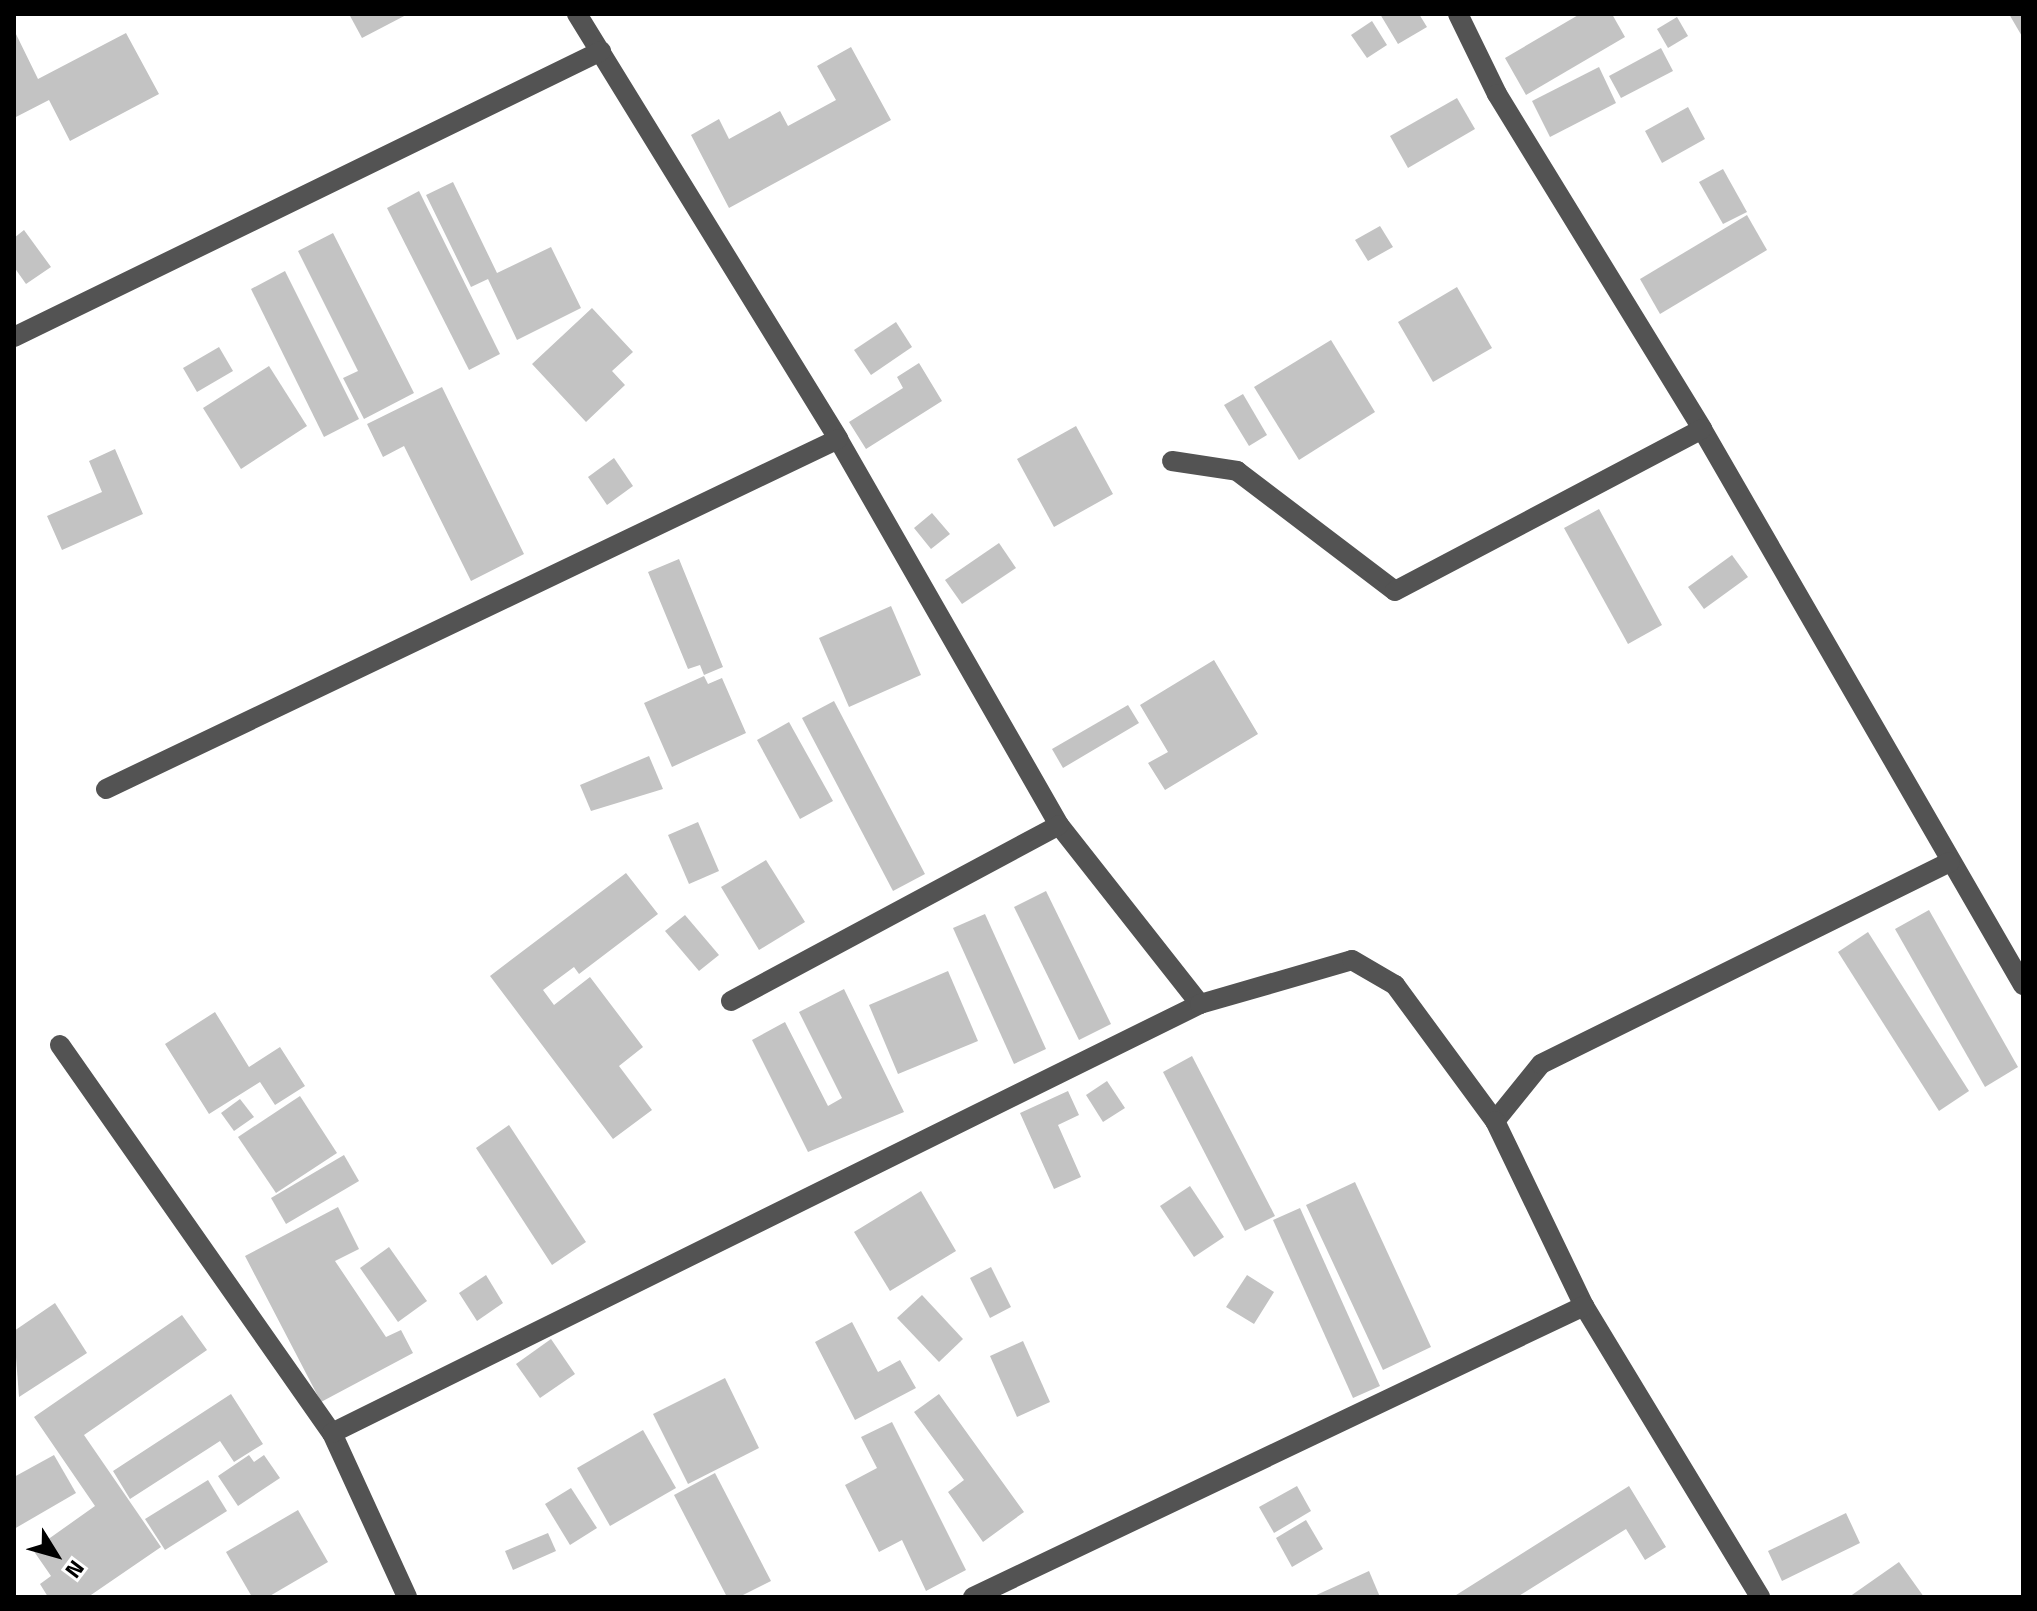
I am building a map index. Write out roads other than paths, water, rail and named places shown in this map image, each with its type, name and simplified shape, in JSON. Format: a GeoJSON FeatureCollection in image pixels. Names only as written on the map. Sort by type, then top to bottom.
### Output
{"type":"FeatureCollection","features":[{"type":"Feature","properties":{"kind":"street"},"geometry":{"type":"LineString","coordinates":[[577,14],[838,439],[1059,825],[1200,1004]]}},
{"type":"Feature","properties":{"kind":"street"},"geometry":{"type":"LineString","coordinates":[[1458,14],[1497,94],[1702,429],[2023,985]]}},
{"type":"Feature","properties":{"kind":"street"},"geometry":{"type":"LineString","coordinates":[[14,337],[601,51]]}},
{"type":"Feature","properties":{"kind":"street"},"geometry":{"type":"LineString","coordinates":[[1172,461],[1237,471],[1395,591],[1702,429]]}},
{"type":"Feature","properties":{"kind":"street"},"geometry":{"type":"LineString","coordinates":[[106,789],[838,439]]}},
{"type":"Feature","properties":{"kind":"street"},"geometry":{"type":"LineString","coordinates":[[731,1001],[1059,825]]}},
{"type":"Feature","properties":{"kind":"street"},"geometry":{"type":"LineString","coordinates":[[1495,1121],[1541,1064],[1950,862]]}},
{"type":"Feature","properties":{"kind":"street"},"geometry":{"type":"LineString","coordinates":[[332,1433],[1200,1004],[1352,960],[1374,969],[1395,985],[1495,1121],[1584,1306],[1760,1597]]}},
{"type":"Feature","properties":{"kind":"street"},"geometry":{"type":"LineString","coordinates":[[60,1045],[332,1433],[407,1597]]}},
{"type":"Feature","properties":{"kind":"street"},"geometry":{"type":"LineString","coordinates":[[973,1597],[1584,1306]]}}]}
